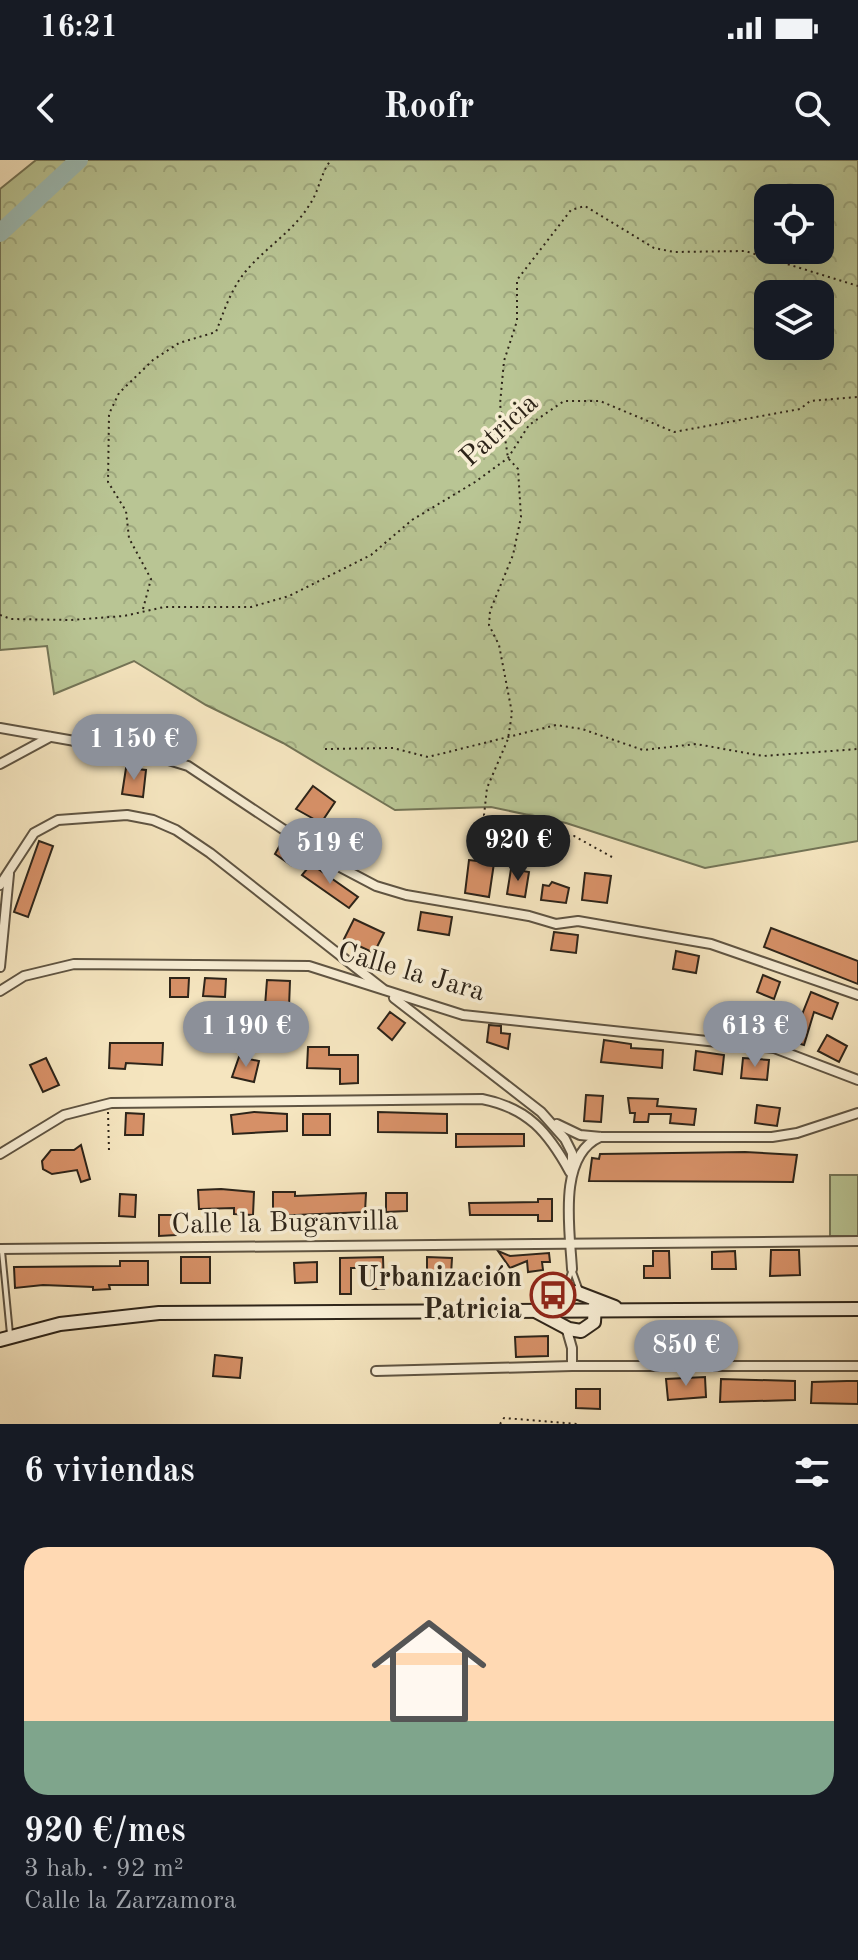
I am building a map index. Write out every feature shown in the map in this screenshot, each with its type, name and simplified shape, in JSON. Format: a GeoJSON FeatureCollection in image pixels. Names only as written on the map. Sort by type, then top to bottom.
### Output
{"type":"FeatureCollection","features":[{"type":"Feature","properties":{"kind":"main road"},"geometry":{"type":"LineString","coordinates":[[560,1305],[569,1294],[590,1310],[626,1310]]}},
{"type":"Feature","properties":{"kind":"main road"},"geometry":{"type":"LineString","coordinates":[[5,1338],[101,1316],[144,1314],[535,1311],[560,1305],[590,1310],[858,1309]]}},
{"type":"Feature","properties":{"kind":"main road"},"geometry":{"type":"LineString","coordinates":[[560,1305],[565,1326]]}},
{"type":"Feature","properties":{"kind":"main road"},"geometry":{"type":"LineString","coordinates":[[535,1311],[575,1331],[590,1310]]}},
{"type":"Feature","properties":{"kind":"street"},"geometry":{"type":"LineString","coordinates":[[0,728],[149,754],[188,766],[340,867],[376,886],[556,924],[578,921],[711,944],[858,995]]}},
{"type":"Feature","properties":{"kind":"street"},"geometry":{"type":"LineString","coordinates":[[0,764],[50,737]]}},
{"type":"Feature","properties":{"kind":"street"},"geometry":{"type":"LineString","coordinates":[[0,885],[34,833],[58,820],[127,815],[153,820],[176,830],[210,853],[551,1122],[580,1135],[772,1137],[797,1133],[858,1113]]}},
{"type":"Feature","properties":{"kind":"street"},"geometry":{"type":"LineString","coordinates":[[0,967],[9,873]]}},
{"type":"Feature","properties":{"kind":"street","name":"Calle la Jara"},"geometry":{"type":"LineString","coordinates":[[0,991],[24,976],[74,964],[309,966],[463,1015],[774,1048],[858,1080]]}},
{"type":"Feature","properties":{"kind":"street"},"geometry":{"type":"LineString","coordinates":[[0,1154],[64,1115],[108,1103],[482,1099],[508,1104],[524,1114],[541,1129],[572,1174]]}},
{"type":"Feature","properties":{"kind":"street"},"geometry":{"type":"LineString","coordinates":[[551,1122],[572,1153],[572,1269]]}},
{"type":"Feature","properties":{"kind":"street"},"geometry":{"type":"LineString","coordinates":[[572,1174],[579,1154],[601,1137]]}},
{"type":"Feature","properties":{"kind":"street","name":"Calle la Buganvilla"},"geometry":{"type":"LineString","coordinates":[[1,1252],[858,1241]]}},
{"type":"Feature","properties":{"kind":"street"},"geometry":{"type":"LineString","coordinates":[[572,1348],[590,1310]]}},
{"type":"Feature","properties":{"kind":"street"},"geometry":{"type":"LineString","coordinates":[[565,1326],[572,1348],[572,1366]]}},
{"type":"Feature","properties":{"kind":"street"},"geometry":{"type":"LineString","coordinates":[[376,1371],[572,1366],[858,1366]]}},
{"type":"Feature","properties":{"kind":"lane"},"geometry":{"type":"LineString","coordinates":[[1,1252],[5,1338]]}},
{"type":"Feature","properties":{"kind":"lane"},"geometry":{"type":"LineString","coordinates":[[560,1305],[572,1269]]}},
{"type":"Feature","properties":{"kind":"lane"},"geometry":{"type":"LineString","coordinates":[[572,1269],[590,1310]]}},
{"type":"Feature","properties":{"kind":"path"},"geometry":{"type":"LineString","coordinates":[[143,610],[151,579],[129,538],[126,511],[108,482],[109,414],[119,393],[153,360],[179,343],[216,332],[227,302],[245,273],[291,230],[311,204],[321,173],[331,160]]}},
{"type":"Feature","properties":{"kind":"path"},"geometry":{"type":"LineString","coordinates":[[612,857],[574,836],[521,835],[484,815],[487,788],[508,739],[512,713],[499,645],[489,625],[490,611],[513,555],[521,517],[518,469],[508,458],[500,404],[504,361],[519,311],[517,280],[535,253],[578,206],[585,206],[654,248],[674,252],[745,251],[858,286]]}},
{"type":"Feature","properties":{"kind":"path","name":"Patricia"},"geometry":{"type":"LineString","coordinates":[[0,615],[11,619],[71,620],[124,616],[143,610],[251,607],[289,596],[371,555],[412,520],[475,482],[508,458],[529,425],[564,401],[584,398],[600,401],[674,432],[800,409],[810,401],[858,397]]}},
{"type":"Feature","properties":{"kind":"path"},"geometry":{"type":"LineString","coordinates":[[325,749],[393,748],[428,757],[556,725],[582,729],[643,750],[696,744],[763,756],[858,749]]}},
{"type":"Feature","properties":{"kind":"path"},"geometry":{"type":"LineString","coordinates":[[108,1103],[109,1151]]}},
{"type":"Feature","properties":{"kind":"path"},"geometry":{"type":"LineString","coordinates":[[500,1424],[504,1418],[578,1424]]}},
{"type":"Feature","properties":{"kind":"green space"},"geometry":{"type":"Polygon","coordinates":[[[36,160],[858,160],[858,841],[705,868],[566,823],[491,807],[395,810],[283,743],[206,705],[134,661],[54,694],[47,646],[0,650],[0,189],[36,160]]]}},
{"type":"Feature","properties":{"kind":"green space"},"geometry":{"type":"Polygon","coordinates":[[[830,1175],[858,1175],[858,1236],[830,1236],[830,1175]]]}},
{"type":"Feature","properties":{"kind":"building"},"geometry":{"type":"Polygon","coordinates":[[[126,768],[146,770],[143,797],[122,794],[126,768]]]}},
{"type":"Feature","properties":{"kind":"building"},"geometry":{"type":"Polygon","coordinates":[[[313,786],[335,802],[321,823],[296,809],[313,786]]]}},
{"type":"Feature","properties":{"kind":"building"},"geometry":{"type":"Polygon","coordinates":[[[284,838],[300,849],[291,865],[275,854],[284,838]]]}},
{"type":"Feature","properties":{"kind":"building"},"geometry":{"type":"Polygon","coordinates":[[[39,841],[53,846],[28,917],[14,912],[39,841]]]}},
{"type":"Feature","properties":{"kind":"building"},"geometry":{"type":"Polygon","coordinates":[[[469,860],[494,863],[489,897],[465,893],[469,860]]]}},
{"type":"Feature","properties":{"kind":"building"},"geometry":{"type":"Polygon","coordinates":[[[311,864],[358,897],[349,908],[302,875],[311,864]]]}},
{"type":"Feature","properties":{"kind":"building"},"geometry":{"type":"Polygon","coordinates":[[[511,869],[529,872],[525,897],[507,894],[511,869]]]}},
{"type":"Feature","properties":{"kind":"building"},"geometry":{"type":"Polygon","coordinates":[[[585,873],[611,876],[607,903],[582,900],[585,873]]]}},
{"type":"Feature","properties":{"kind":"building"},"geometry":{"type":"Polygon","coordinates":[[[552,882],[569,888],[566,903],[541,900],[543,885],[549,886],[552,882]]]}},
{"type":"Feature","properties":{"kind":"building"},"geometry":{"type":"Polygon","coordinates":[[[421,912],[452,917],[449,935],[418,930],[421,912]]]}},
{"type":"Feature","properties":{"kind":"building"},"geometry":{"type":"Polygon","coordinates":[[[354,919],[384,933],[374,953],[344,939],[354,919]]]}},
{"type":"Feature","properties":{"kind":"building"},"geometry":{"type":"Polygon","coordinates":[[[771,928],[858,961],[858,984],[764,947],[771,928]]]}},
{"type":"Feature","properties":{"kind":"building"},"geometry":{"type":"Polygon","coordinates":[[[554,932],[578,935],[576,953],[551,950],[554,932]]]}},
{"type":"Feature","properties":{"kind":"building"},"geometry":{"type":"Polygon","coordinates":[[[676,951],[699,956],[696,973],[673,969],[676,951]]]}},
{"type":"Feature","properties":{"kind":"building"},"geometry":{"type":"Polygon","coordinates":[[[763,975],[780,982],[774,999],[757,992],[763,975]]]}},
{"type":"Feature","properties":{"kind":"building"},"geometry":{"type":"Polygon","coordinates":[[[170,978],[189,978],[188,997],[170,997],[170,978]]]}},
{"type":"Feature","properties":{"kind":"building"},"geometry":{"type":"Polygon","coordinates":[[[205,978],[226,979],[225,997],[203,996],[205,978]]]}},
{"type":"Feature","properties":{"kind":"building"},"geometry":{"type":"Polygon","coordinates":[[[267,980],[290,981],[289,1007],[265,1006],[267,980]]]}},
{"type":"Feature","properties":{"kind":"building"},"geometry":{"type":"Polygon","coordinates":[[[811,992],[838,1003],[832,1019],[814,1012],[804,1045],[770,1035],[776,1015],[799,1022],[811,992]]]}},
{"type":"Feature","properties":{"kind":"building"},"geometry":{"type":"Polygon","coordinates":[[[390,1012],[405,1023],[392,1040],[378,1028],[390,1012]]]}},
{"type":"Feature","properties":{"kind":"building"},"geometry":{"type":"Polygon","coordinates":[[[489,1025],[501,1026],[501,1033],[510,1034],[508,1049],[487,1042],[489,1025]]]}},
{"type":"Feature","properties":{"kind":"building"},"geometry":{"type":"Polygon","coordinates":[[[827,1035],[847,1046],[839,1062],[818,1051],[827,1035]]]}},
{"type":"Feature","properties":{"kind":"building"},"geometry":{"type":"Polygon","coordinates":[[[604,1040],[631,1044],[631,1048],[663,1050],[662,1068],[601,1062],[604,1040]]]}},
{"type":"Feature","properties":{"kind":"building"},"geometry":{"type":"Polygon","coordinates":[[[110,1043],[163,1043],[162,1065],[126,1063],[125,1069],[109,1068],[110,1043]]]}},
{"type":"Feature","properties":{"kind":"building"},"geometry":{"type":"Polygon","coordinates":[[[308,1047],[329,1047],[329,1055],[358,1055],[358,1083],[340,1084],[340,1069],[307,1068],[308,1047]]]}},
{"type":"Feature","properties":{"kind":"building"},"geometry":{"type":"Polygon","coordinates":[[[696,1051],[724,1055],[722,1074],[694,1070],[696,1051]]]}},
{"type":"Feature","properties":{"kind":"building"},"geometry":{"type":"Polygon","coordinates":[[[239,1057],[259,1061],[254,1082],[232,1077],[239,1057]]]}},
{"type":"Feature","properties":{"kind":"building"},"geometry":{"type":"Polygon","coordinates":[[[46,1058],[59,1085],[43,1092],[30,1065],[46,1058]]]}},
{"type":"Feature","properties":{"kind":"building"},"geometry":{"type":"Polygon","coordinates":[[[743,1058],[769,1060],[767,1080],[741,1078],[743,1058]]]}},
{"type":"Feature","properties":{"kind":"building"},"geometry":{"type":"Polygon","coordinates":[[[586,1095],[603,1096],[601,1122],[584,1121],[586,1095]]]}},
{"type":"Feature","properties":{"kind":"building"},"geometry":{"type":"Polygon","coordinates":[[[628,1098],[658,1099],[657,1106],[696,1109],[694,1125],[670,1123],[671,1114],[649,1114],[648,1122],[634,1122],[635,1113],[630,1113],[628,1098]]]}},
{"type":"Feature","properties":{"kind":"building"},"geometry":{"type":"Polygon","coordinates":[[[757,1105],[780,1108],[777,1126],[755,1123],[757,1105]]]}},
{"type":"Feature","properties":{"kind":"building"},"geometry":{"type":"Polygon","coordinates":[[[254,1112],[287,1114],[287,1131],[233,1134],[231,1115],[254,1112]]]}},
{"type":"Feature","properties":{"kind":"building"},"geometry":{"type":"Polygon","coordinates":[[[378,1112],[447,1114],[447,1133],[378,1132],[378,1112]]]}},
{"type":"Feature","properties":{"kind":"building"},"geometry":{"type":"Polygon","coordinates":[[[126,1113],[144,1114],[143,1135],[125,1135],[126,1113]]]}},
{"type":"Feature","properties":{"kind":"building"},"geometry":{"type":"Polygon","coordinates":[[[303,1114],[330,1114],[330,1135],[303,1135],[303,1114]]]}},
{"type":"Feature","properties":{"kind":"building"},"geometry":{"type":"Polygon","coordinates":[[[456,1134],[524,1134],[524,1146],[456,1147],[456,1134]]]}},
{"type":"Feature","properties":{"kind":"building"},"geometry":{"type":"Polygon","coordinates":[[[81,1145],[90,1179],[81,1182],[77,1170],[52,1174],[43,1169],[42,1161],[51,1150],[74,1150],[81,1145]]]}},
{"type":"Feature","properties":{"kind":"building"},"geometry":{"type":"Polygon","coordinates":[[[745,1152],[797,1155],[793,1182],[589,1181],[592,1158],[599,1159],[600,1154],[745,1152]]]}},
{"type":"Feature","properties":{"kind":"building"},"geometry":{"type":"Polygon","coordinates":[[[198,1190],[254,1192],[253,1215],[234,1214],[234,1208],[199,1209],[198,1190]]]}},
{"type":"Feature","properties":{"kind":"building"},"geometry":{"type":"Polygon","coordinates":[[[273,1192],[295,1192],[295,1196],[366,1193],[365,1212],[273,1216],[273,1192]]]}},
{"type":"Feature","properties":{"kind":"building"},"geometry":{"type":"Polygon","coordinates":[[[386,1193],[407,1193],[407,1211],[386,1212],[386,1193]]]}},
{"type":"Feature","properties":{"kind":"building"},"geometry":{"type":"Polygon","coordinates":[[[120,1194],[136,1195],[135,1217],[119,1216],[120,1194]]]}},
{"type":"Feature","properties":{"kind":"building"},"geometry":{"type":"Polygon","coordinates":[[[538,1199],[552,1199],[552,1221],[538,1221],[538,1215],[470,1215],[469,1203],[538,1202],[538,1199]]]}},
{"type":"Feature","properties":{"kind":"building"},"geometry":{"type":"Polygon","coordinates":[[[159,1215],[176,1215],[176,1235],[159,1236],[159,1215]]]}},
{"type":"Feature","properties":{"kind":"building"},"geometry":{"type":"Polygon","coordinates":[[[771,1250],[799,1250],[800,1275],[770,1276],[771,1250]]]}},
{"type":"Feature","properties":{"kind":"building"},"geometry":{"type":"Polygon","coordinates":[[[498,1251],[510,1256],[549,1253],[550,1262],[542,1262],[543,1270],[528,1272],[527,1261],[510,1268],[498,1251]]]}},
{"type":"Feature","properties":{"kind":"building"},"geometry":{"type":"Polygon","coordinates":[[[653,1251],[669,1251],[670,1278],[644,1278],[644,1266],[653,1266],[653,1251]]]}},
{"type":"Feature","properties":{"kind":"building"},"geometry":{"type":"Polygon","coordinates":[[[735,1251],[736,1269],[712,1269],[712,1252],[735,1251]]]}},
{"type":"Feature","properties":{"kind":"building"},"geometry":{"type":"Polygon","coordinates":[[[181,1257],[210,1257],[210,1283],[181,1283],[181,1257]]]}},
{"type":"Feature","properties":{"kind":"building"},"geometry":{"type":"Polygon","coordinates":[[[383,1257],[384,1289],[372,1289],[371,1268],[351,1268],[351,1294],[340,1294],[340,1258],[383,1257]]]}},
{"type":"Feature","properties":{"kind":"building"},"geometry":{"type":"Polygon","coordinates":[[[427,1257],[452,1258],[451,1275],[427,1274],[427,1257]]]}},
{"type":"Feature","properties":{"kind":"building"},"geometry":{"type":"Polygon","coordinates":[[[120,1261],[148,1261],[148,1285],[109,1285],[110,1289],[93,1290],[93,1287],[43,1285],[15,1288],[14,1267],[120,1266],[120,1261]]]}},
{"type":"Feature","properties":{"kind":"building"},"geometry":{"type":"Polygon","coordinates":[[[317,1262],[317,1282],[295,1283],[294,1263],[317,1262]]]}},
{"type":"Feature","properties":{"kind":"building"},"geometry":{"type":"Polygon","coordinates":[[[681,1335],[716,1335],[716,1350],[680,1354],[681,1335]]]}},
{"type":"Feature","properties":{"kind":"building"},"geometry":{"type":"Polygon","coordinates":[[[548,1336],[548,1356],[516,1357],[515,1337],[548,1336]]]}},
{"type":"Feature","properties":{"kind":"building"},"geometry":{"type":"Polygon","coordinates":[[[215,1355],[242,1358],[240,1378],[213,1376],[215,1355]]]}},
{"type":"Feature","properties":{"kind":"building"},"geometry":{"type":"Polygon","coordinates":[[[705,1377],[706,1397],[668,1400],[666,1379],[705,1377]]]}},
{"type":"Feature","properties":{"kind":"building"},"geometry":{"type":"Polygon","coordinates":[[[721,1379],[795,1381],[795,1400],[720,1402],[721,1379]]]}},
{"type":"Feature","properties":{"kind":"building"},"geometry":{"type":"Polygon","coordinates":[[[858,1381],[858,1404],[811,1403],[812,1382],[858,1381]]]}},
{"type":"Feature","properties":{"kind":"building"},"geometry":{"type":"Polygon","coordinates":[[[576,1389],[600,1389],[600,1409],[576,1408],[576,1389]]]}},
{"type":"Feature","properties":{"kind":"waterway"},"geometry":{"type":"LineString","coordinates":[[0,233],[79,160]]}},
{"type":"Feature","properties":{"kind":"place","name":"Urbanización Patricia"},"geometry":{"type":"Point","coordinates":[553,1295]}}]}
